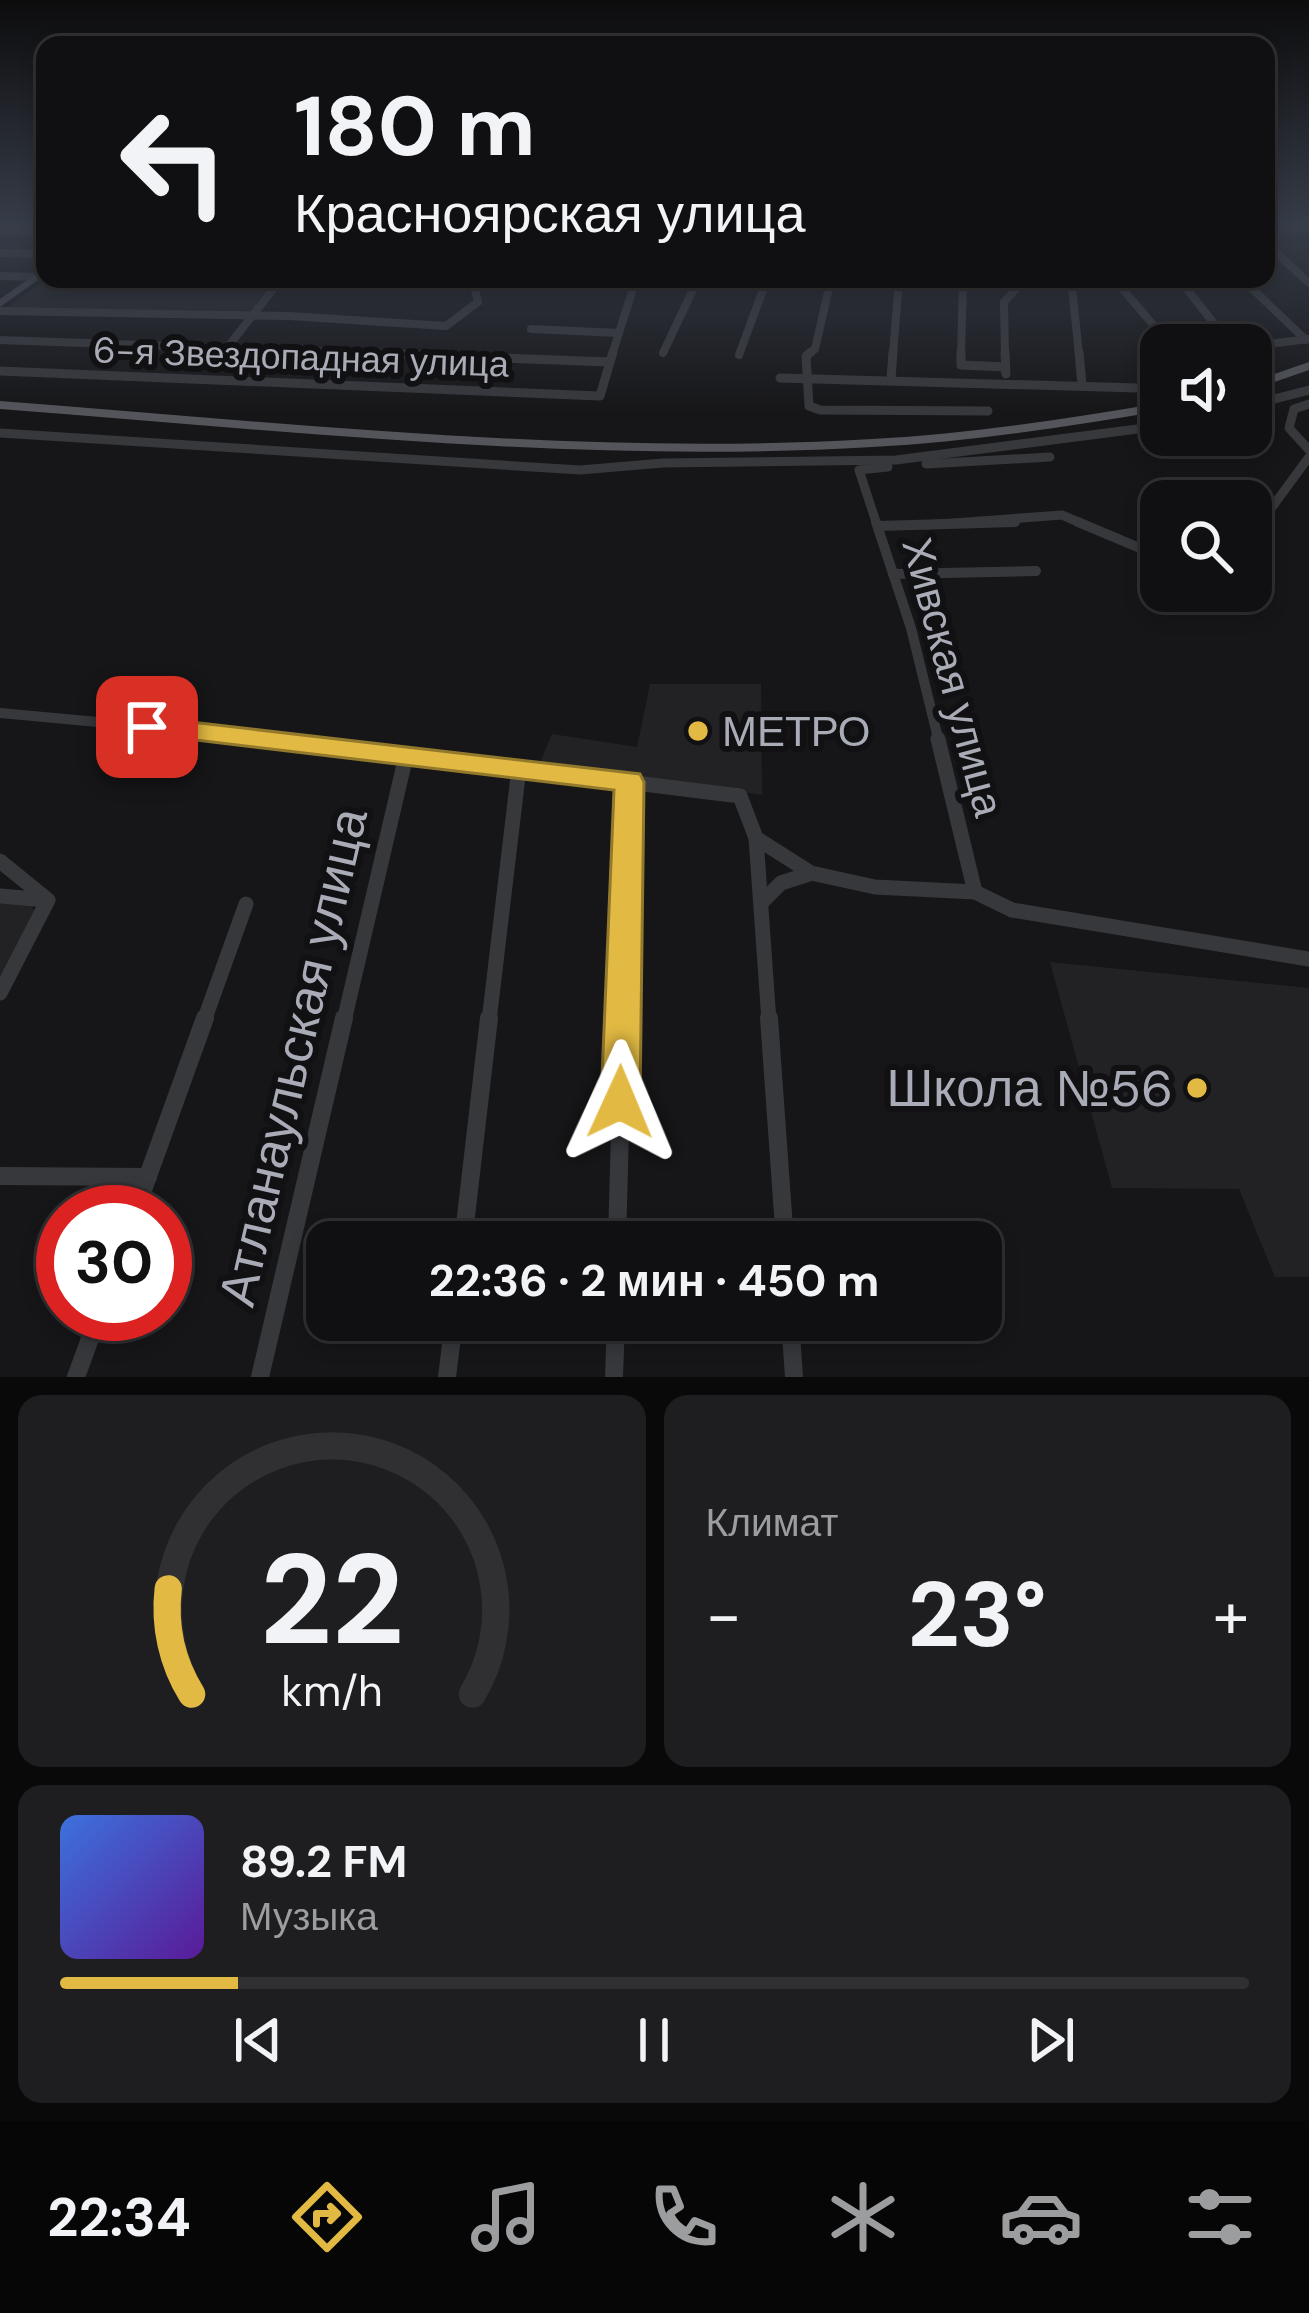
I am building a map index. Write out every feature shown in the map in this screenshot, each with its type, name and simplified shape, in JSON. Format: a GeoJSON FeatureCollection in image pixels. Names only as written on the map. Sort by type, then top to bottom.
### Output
{"type":"FeatureCollection","features":[{"type":"Feature","properties":{"kind":"main road"},"geometry":{"type":"LineString","coordinates":[[1272,381],[1309,366]]}},
{"type":"Feature","properties":{"kind":"main road"},"geometry":{"type":"LineString","coordinates":[[1272,385],[1309,376]]}},
{"type":"Feature","properties":{"kind":"main road"},"geometry":{"type":"LineString","coordinates":[[0,408],[700,454],[938,446],[1140,414]]}},
{"type":"Feature","properties":{"kind":"street"},"geometry":{"type":"LineString","coordinates":[[0,308],[26,286]]}},
{"type":"Feature","properties":{"kind":"street"},"geometry":{"type":"LineString","coordinates":[[227,348],[275,288]]}},
{"type":"Feature","properties":{"kind":"street"},"geometry":{"type":"LineString","coordinates":[[0,308],[452,325],[478,302],[476,288]]}},
{"type":"Feature","properties":{"kind":"street"},"geometry":{"type":"LineString","coordinates":[[0,340],[610,362],[633,288]]}},
{"type":"Feature","properties":{"kind":"street"},"geometry":{"type":"LineString","coordinates":[[663,353],[694,288]]}},
{"type":"Feature","properties":{"kind":"street"},"geometry":{"type":"LineString","coordinates":[[739,356],[764,288]]}},
{"type":"Feature","properties":{"kind":"street"},"geometry":{"type":"LineString","coordinates":[[829,288],[805,377],[812,408],[988,411]]}},
{"type":"Feature","properties":{"kind":"street"},"geometry":{"type":"LineString","coordinates":[[891,379],[897,288]]}},
{"type":"Feature","properties":{"kind":"street"},"geometry":{"type":"LineString","coordinates":[[964,288],[962,365],[1005,367]]}},
{"type":"Feature","properties":{"kind":"street"},"geometry":{"type":"LineString","coordinates":[[1007,382],[1004,302],[1017,288]]}},
{"type":"Feature","properties":{"kind":"street"},"geometry":{"type":"LineString","coordinates":[[1070,288],[1082,386]]}},
{"type":"Feature","properties":{"kind":"street"},"geometry":{"type":"LineString","coordinates":[[1122,288],[1152,324]]}},
{"type":"Feature","properties":{"kind":"street"},"geometry":{"type":"LineString","coordinates":[[1186,288],[1214,324]]}},
{"type":"Feature","properties":{"kind":"street"},"geometry":{"type":"LineString","coordinates":[[1252,288],[1308,339]]}},
{"type":"Feature","properties":{"kind":"street"},"geometry":{"type":"LineString","coordinates":[[531,329],[619,333]]}},
{"type":"Feature","properties":{"kind":"street"},"geometry":{"type":"LineString","coordinates":[[1272,343],[1308,339]]}},
{"type":"Feature","properties":{"kind":"street","name":"6-я Звездопадная улица"},"geometry":{"type":"LineString","coordinates":[[0,371],[600,396],[610,362]]}},
{"type":"Feature","properties":{"kind":"street"},"geometry":{"type":"LineString","coordinates":[[779,378],[1138,388]]}},
{"type":"Feature","properties":{"kind":"street"},"geometry":{"type":"LineString","coordinates":[[1272,400],[1309,390]]}},
{"type":"Feature","properties":{"kind":"street"},"geometry":{"type":"LineString","coordinates":[[1272,506],[1309,453],[1288,428],[1294,409],[1309,404]]}},
{"type":"Feature","properties":{"kind":"street"},"geometry":{"type":"LineString","coordinates":[[0,433],[580,470],[663,463],[896,460],[1140,429]]}},
{"type":"Feature","properties":{"kind":"street","name":"Хивская улица"},"geometry":{"type":"LineString","coordinates":[[975,892],[893,574],[859,470],[1050,458]]}},
{"type":"Feature","properties":{"kind":"street"},"geometry":{"type":"LineString","coordinates":[[878,526],[1008,524],[1062,515],[1140,548]]}},
{"type":"Feature","properties":{"kind":"street"},"geometry":{"type":"LineString","coordinates":[[893,574],[1036,571]]}},
{"type":"Feature","properties":{"kind":"street"},"geometry":{"type":"LineString","coordinates":[[0,713],[740,796],[756,838],[783,1221]]}},
{"type":"Feature","properties":{"kind":"street","name":"Атланаульская улица"},"geometry":{"type":"LineString","coordinates":[[260,1377],[406,756]]}},
{"type":"Feature","properties":{"kind":"street"},"geometry":{"type":"LineString","coordinates":[[465,1221],[519,768]]}},
{"type":"Feature","properties":{"kind":"street"},"geometry":{"type":"LineString","coordinates":[[618,1221],[629,782]]}},
{"type":"Feature","properties":{"kind":"street"},"geometry":{"type":"LineString","coordinates":[[756,838],[811,873],[875,887],[975,892],[1012,910],[1309,959]]}},
{"type":"Feature","properties":{"kind":"street"},"geometry":{"type":"LineString","coordinates":[[0,861],[48,900]]}},
{"type":"Feature","properties":{"kind":"street"},"geometry":{"type":"LineString","coordinates":[[760,903],[781,883],[811,873]]}},
{"type":"Feature","properties":{"kind":"street"},"geometry":{"type":"LineString","coordinates":[[0,896],[48,900]]}},
{"type":"Feature","properties":{"kind":"street"},"geometry":{"type":"LineString","coordinates":[[0,993],[48,900]]}},
{"type":"Feature","properties":{"kind":"street"},"geometry":{"type":"LineString","coordinates":[[145,1185],[246,904]]}},
{"type":"Feature","properties":{"kind":"street"},"geometry":{"type":"LineString","coordinates":[[0,1176],[148,1177]]}},
{"type":"Feature","properties":{"kind":"street"},"geometry":{"type":"LineString","coordinates":[[76,1377],[89,1341]]}},
{"type":"Feature","properties":{"kind":"street"},"geometry":{"type":"LineString","coordinates":[[447,1377],[451,1341]]}},
{"type":"Feature","properties":{"kind":"street"},"geometry":{"type":"LineString","coordinates":[[614,1377],[615,1341]]}},
{"type":"Feature","properties":{"kind":"street"},"geometry":{"type":"LineString","coordinates":[[791,1341],[794,1377]]}},
{"type":"Feature","properties":{"kind":"shaded area"},"geometry":{"type":"Polygon","coordinates":[[[36,287],[268,288],[249,315],[4,309],[36,287]]]}},
{"type":"Feature","properties":{"kind":"shaded area"},"geometry":{"type":"Polygon","coordinates":[[[650,684],[761,684],[762,795],[540,763],[552,734],[637,747],[650,684]]]}},
{"type":"Feature","properties":{"kind":"shaded area"},"geometry":{"type":"Polygon","coordinates":[[[0,903],[29,903],[36,913],[0,983],[0,903]]]}},
{"type":"Feature","properties":{"kind":"shaded area","name":"Школа №56"},"geometry":{"type":"Polygon","coordinates":[[[1050,962],[1309,988],[1309,1277],[1275,1277],[1239,1189],[1112,1188],[1050,962]]]}},
{"type":"Feature","properties":{"kind":"place","name":"МЕТРО"},"geometry":{"type":"Point","coordinates":[698,731]}},
{"type":"Feature","properties":{"kind":"place","name":"Школа №56"},"geometry":{"type":"Point","coordinates":[1197,1088]}},
{"type":"Feature","properties":{"kind":"route"},"geometry":{"type":"LineString","coordinates":[[147,727],[332,744],[629,782],[620,1102]]}}]}
